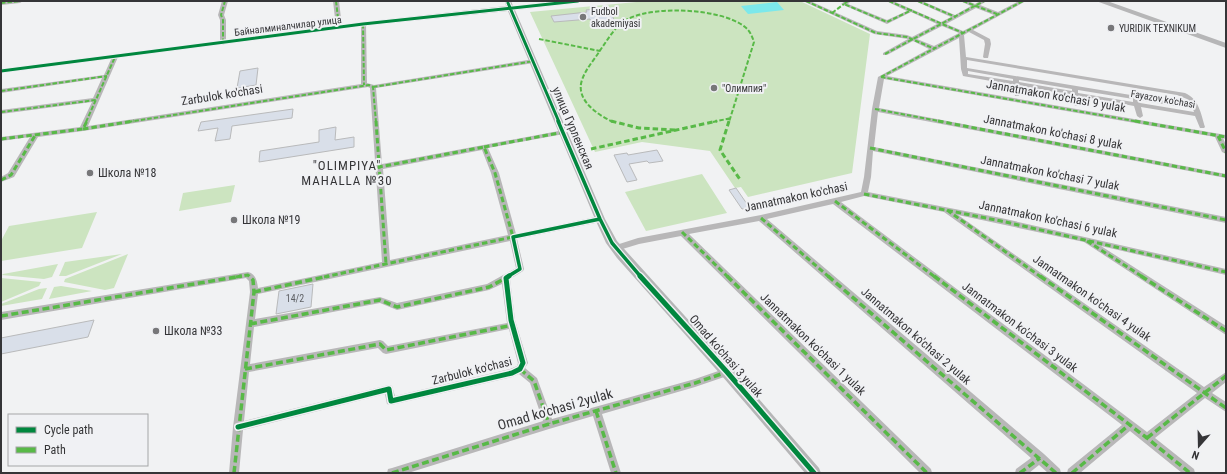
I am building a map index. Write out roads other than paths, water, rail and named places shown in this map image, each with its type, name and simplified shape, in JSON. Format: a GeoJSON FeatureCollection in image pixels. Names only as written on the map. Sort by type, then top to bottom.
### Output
{"type":"FeatureCollection","features":[{"type":"Feature","properties":{"kind":"street"},"geometry":{"type":"LineString","coordinates":[[1,3],[20,1]]}},
{"type":"Feature","properties":{"kind":"street"},"geometry":{"type":"LineString","coordinates":[[223,43],[224,20],[221,15],[225,1]]}},
{"type":"Feature","properties":{"kind":"street"},"geometry":{"type":"LineString","coordinates":[[336,1],[339,27]]}},
{"type":"Feature","properties":{"kind":"street","name":"Байналминалчилар улица"},"geometry":{"type":"LineString","coordinates":[[1,71],[223,43],[509,4],[578,1]]}},
{"type":"Feature","properties":{"kind":"street"},"geometry":{"type":"LineString","coordinates":[[806,1],[876,33],[914,40],[935,49]]}},
{"type":"Feature","properties":{"kind":"street"},"geometry":{"type":"LineString","coordinates":[[889,1],[943,24],[986,39],[988,44],[986,57]]}},
{"type":"Feature","properties":{"kind":"street"},"geometry":{"type":"LineString","coordinates":[[918,1],[959,16]]}},
{"type":"Feature","properties":{"kind":"street"},"geometry":{"type":"LineString","coordinates":[[930,1],[959,16]]}},
{"type":"Feature","properties":{"kind":"street"},"geometry":{"type":"LineString","coordinates":[[963,1],[997,14]]}},
{"type":"Feature","properties":{"kind":"street"},"geometry":{"type":"LineString","coordinates":[[885,54],[959,16],[984,1]]}},
{"type":"Feature","properties":{"kind":"street"},"geometry":{"type":"LineString","coordinates":[[882,77],[997,14],[1024,1]]}},
{"type":"Feature","properties":{"kind":"street"},"geometry":{"type":"LineString","coordinates":[[1100,1],[1226,46]]}},
{"type":"Feature","properties":{"kind":"street"},"geometry":{"type":"LineString","coordinates":[[832,13],[846,2],[886,22],[912,10]]}},
{"type":"Feature","properties":{"kind":"street","name":"улица Гурленская"},"geometry":{"type":"LineString","coordinates":[[509,4],[600,219],[618,252]]}},
{"type":"Feature","properties":{"kind":"street"},"geometry":{"type":"LineString","coordinates":[[363,24],[364,85]]}},
{"type":"Feature","properties":{"kind":"street"},"geometry":{"type":"LineString","coordinates":[[964,32],[962,58],[964,69],[1016,80],[1197,112],[1202,127]]}},
{"type":"Feature","properties":{"kind":"street"},"geometry":{"type":"LineString","coordinates":[[83,128],[115,57]]}},
{"type":"Feature","properties":{"kind":"street","name":"Fayazov ko'chasi"},"geometry":{"type":"LineString","coordinates":[[962,58],[1185,94],[1193,100],[1197,112]]}},
{"type":"Feature","properties":{"kind":"street","name":"Zarbulok ko'chasi"},"geometry":{"type":"LineString","coordinates":[[1,139],[364,85],[373,87],[534,61]]}},
{"type":"Feature","properties":{"kind":"street"},"geometry":{"type":"LineString","coordinates":[[1014,67],[1018,96]]}},
{"type":"Feature","properties":{"kind":"street"},"geometry":{"type":"LineString","coordinates":[[1,91],[106,76]]}},
{"type":"Feature","properties":{"kind":"street"},"geometry":{"type":"LineString","coordinates":[[1072,76],[1076,104]]}},
{"type":"Feature","properties":{"kind":"street","name":"Jannatmakon ko'chasi"},"geometry":{"type":"LineString","coordinates":[[618,252],[638,241],[761,218],[864,194],[867,186],[875,109],[882,77]]}},
{"type":"Feature","properties":{"kind":"street","name":"Jannatmakon ko'chasi 9 yulak"},"geometry":{"type":"LineString","coordinates":[[882,77],[1226,137]]}},
{"type":"Feature","properties":{"kind":"street"},"geometry":{"type":"LineString","coordinates":[[1131,86],[1140,116]]}},
{"type":"Feature","properties":{"kind":"street"},"geometry":{"type":"LineString","coordinates":[[373,87],[386,264]]}},
{"type":"Feature","properties":{"kind":"street"},"geometry":{"type":"LineString","coordinates":[[1,112],[96,100]]}},
{"type":"Feature","properties":{"kind":"street","name":"Jannatmakon ko'chasi 8 yulak"},"geometry":{"type":"LineString","coordinates":[[875,109],[1226,176]]}},
{"type":"Feature","properties":{"kind":"street"},"geometry":{"type":"LineString","coordinates":[[379,167],[564,132]]}},
{"type":"Feature","properties":{"kind":"street"},"geometry":{"type":"LineString","coordinates":[[1,180],[11,175],[36,134]]}},
{"type":"Feature","properties":{"kind":"street"},"geometry":{"type":"LineString","coordinates":[[1218,136],[1226,152]]}},
{"type":"Feature","properties":{"kind":"street"},"geometry":{"type":"LineString","coordinates":[[250,324],[380,300],[397,307],[489,287],[520,269],[495,173],[484,147]]}},
{"type":"Feature","properties":{"kind":"street","name":"Jannatmakon ko'chasi 7 yulak"},"geometry":{"type":"LineString","coordinates":[[870,148],[1226,220]]}},
{"type":"Feature","properties":{"kind":"street","name":"Jannatmakon ko'chasi 6 yulak"},"geometry":{"type":"LineString","coordinates":[[864,194],[944,208],[1083,238],[1226,272]]}},
{"type":"Feature","properties":{"kind":"street","name":"Jannatmakon ko'chasi 3 yulak"},"geometry":{"type":"LineString","coordinates":[[835,201],[1147,438],[1190,473]]}},
{"type":"Feature","properties":{"kind":"street","name":"Jannatmakon ko'chasi 4 yulak"},"geometry":{"type":"LineString","coordinates":[[944,208],[1226,408]]}},
{"type":"Feature","properties":{"kind":"street","name":"Jannatmakon ko'chasi 2 yulak"},"geometry":{"type":"LineString","coordinates":[[761,218],[1056,473]]}},
{"type":"Feature","properties":{"kind":"street"},"geometry":{"type":"LineString","coordinates":[[254,292],[600,219]]}},
{"type":"Feature","properties":{"kind":"street","name":"Jannatmakon ko'chasi 1 yulak"},"geometry":{"type":"LineString","coordinates":[[682,232],[927,473]]}},
{"type":"Feature","properties":{"kind":"street"},"geometry":{"type":"LineString","coordinates":[[1083,238],[1226,331]]}},
{"type":"Feature","properties":{"kind":"street","name":"Omad ko'chasi 3 yulak"},"geometry":{"type":"LineString","coordinates":[[618,252],[727,372],[814,473]]}},
{"type":"Feature","properties":{"kind":"street"},"geometry":{"type":"LineString","coordinates":[[1,316],[248,275],[253,280],[254,292],[234,473]]}},
{"type":"Feature","properties":{"kind":"street","name":"Zarbulok ko'chasi"},"geometry":{"type":"LineString","coordinates":[[238,427],[389,389],[391,401],[512,373],[520,369],[523,363],[513,325],[506,278]]}},
{"type":"Feature","properties":{"kind":"street"},"geometry":{"type":"LineString","coordinates":[[245,369],[380,344],[386,350],[513,325]]}},
{"type":"Feature","properties":{"kind":"street","name":"Zarbulok ko'chasi"},"geometry":{"type":"LineString","coordinates":[[520,369],[534,380],[549,424]]}},
{"type":"Feature","properties":{"kind":"street","name":"Omad ko'chasi 2yulak"},"geometry":{"type":"LineString","coordinates":[[392,473],[549,424],[695,383],[727,372]]}},
{"type":"Feature","properties":{"kind":"street"},"geometry":{"type":"LineString","coordinates":[[1147,438],[1226,376]]}},
{"type":"Feature","properties":{"kind":"street"},"geometry":{"type":"LineString","coordinates":[[596,411],[616,473]]}},
{"type":"Feature","properties":{"kind":"street"},"geometry":{"type":"LineString","coordinates":[[1072,473],[1129,425]]}},
{"type":"Feature","properties":{"kind":"street"},"geometry":{"type":"LineString","coordinates":[[1020,473],[1040,458]]}},
{"type":"Feature","properties":{"kind":"water"},"geometry":{"type":"Polygon","coordinates":[[[777,2],[784,10],[748,14],[741,6],[777,2]]]}},
{"type":"Feature","properties":{"kind":"place","name":"Fudbol akademiyasi"},"geometry":{"type":"Point","coordinates":[583,17]}},
{"type":"Feature","properties":{"kind":"place","name":"YURIDIK TEXNIKUM"},"geometry":{"type":"Point","coordinates":[1111,28]}},
{"type":"Feature","properties":{"kind":"place","name":"\"Олимпия\""},"geometry":{"type":"Point","coordinates":[714,88]}},
{"type":"Feature","properties":{"kind":"place","name":"Школа №18"},"geometry":{"type":"Point","coordinates":[90,173]}},
{"type":"Feature","properties":{"kind":"place","name":"Школа №19"},"geometry":{"type":"Point","coordinates":[234,220]}},
{"type":"Feature","properties":{"kind":"place","name":"Школа №33"},"geometry":{"type":"Point","coordinates":[156,331]}},
{"type":"Feature","properties":{"kind":"district","name":"\"OLIMPIYA\" MAHALLA №30"},"geometry":{"type":"Point","coordinates":[347,172]}}]}
